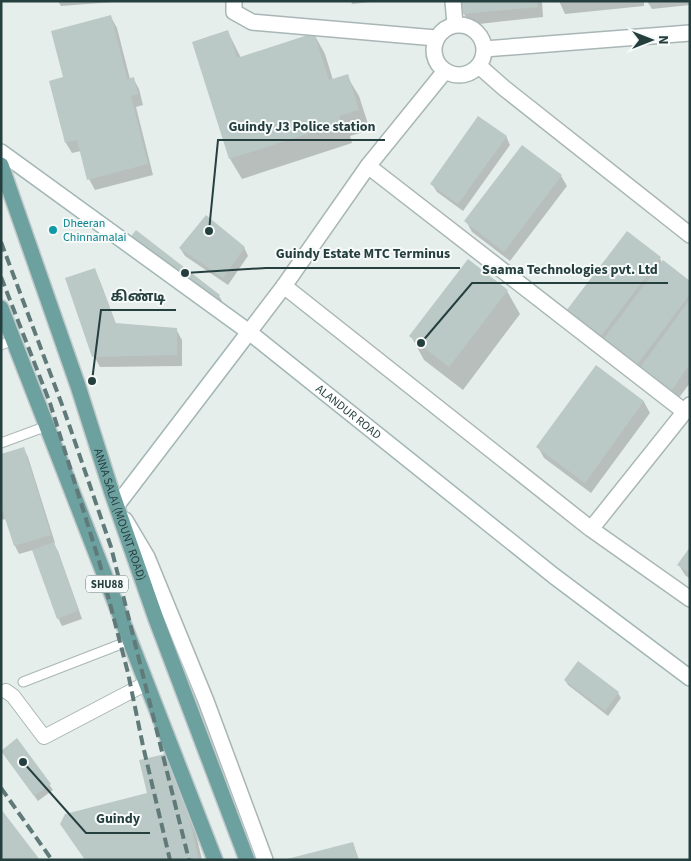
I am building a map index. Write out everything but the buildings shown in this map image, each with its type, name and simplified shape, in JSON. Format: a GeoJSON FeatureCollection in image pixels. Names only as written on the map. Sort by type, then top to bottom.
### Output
{"type":"FeatureCollection","features":[{"type":"Feature","properties":{"kind":"main road","name":"ANNA SALAI (MOUNT ROAD)"},"geometry":{"type":"LineString","coordinates":[[1,165],[156,618],[247,860]]}},
{"type":"Feature","properties":{"kind":"main road","name":"SHU88"},"geometry":{"type":"LineString","coordinates":[[1,308],[7,342],[46,426],[215,860]]}},
{"type":"Feature","properties":{"kind":"street"},"geometry":{"type":"LineString","coordinates":[[234,1],[234,12],[252,22],[436,38]]}},
{"type":"Feature","properties":{"kind":"street"},"geometry":{"type":"LineString","coordinates":[[453,1],[455,24]]}},
{"type":"Feature","properties":{"kind":"street"},"geometry":{"type":"LineString","coordinates":[[455,24],[471,28],[478,33],[484,49],[483,58],[479,66],[472,72],[464,75],[456,75],[445,71],[436,62],[434,54],[436,38],[447,27],[455,24]]}},
{"type":"Feature","properties":{"kind":"street"},"geometry":{"type":"LineString","coordinates":[[484,49],[690,33]]}},
{"type":"Feature","properties":{"kind":"street"},"geometry":{"type":"LineString","coordinates":[[479,66],[690,235]]}},
{"type":"Feature","properties":{"kind":"street"},"geometry":{"type":"LineString","coordinates":[[265,860],[206,701],[147,557],[117,505],[284,286],[368,166],[445,71]]}},
{"type":"Feature","properties":{"kind":"street","name":"ALANDUR ROAD"},"geometry":{"type":"LineString","coordinates":[[1,152],[249,332],[554,576],[690,678]]}},
{"type":"Feature","properties":{"kind":"street"},"geometry":{"type":"LineString","coordinates":[[368,166],[687,409],[591,529]]}},
{"type":"Feature","properties":{"kind":"street"},"geometry":{"type":"LineString","coordinates":[[284,286],[591,529],[690,599]]}},
{"type":"Feature","properties":{"kind":"street"},"geometry":{"type":"LineString","coordinates":[[6,691],[13,696],[44,737],[145,684]]}},
{"type":"Feature","properties":{"kind":"lane"},"geometry":{"type":"LineString","coordinates":[[1,443],[46,426]]}},
{"type":"Feature","properties":{"kind":"lane"},"geometry":{"type":"LineString","coordinates":[[23,682],[129,641]]}},
{"type":"Feature","properties":{"kind":"railway"},"geometry":{"type":"LineString","coordinates":[[1,242],[64,410],[111,547],[189,860]]}},
{"type":"Feature","properties":{"kind":"railway"},"geometry":{"type":"LineString","coordinates":[[1,277],[50,403],[99,561],[128,673],[170,860]]}},
{"type":"Feature","properties":{"kind":"railway"},"geometry":{"type":"LineString","coordinates":[[1,788],[52,860]]}},
{"type":"Feature","properties":{"kind":"place","name":"Dheeran Chinnamalai"},"geometry":{"type":"Point","coordinates":[53,230]}},
{"type":"Feature","properties":{"kind":"place","name":"Guindy J3 Police station"},"geometry":{"type":"Point","coordinates":[209,231]}},
{"type":"Feature","properties":{"kind":"place","name":"Guindy Estate MTC Terminus"},"geometry":{"type":"Point","coordinates":[185,273]}},
{"type":"Feature","properties":{"kind":"place","name":"Saama Technologies pvt. Ltd"},"geometry":{"type":"Point","coordinates":[421,343]}},
{"type":"Feature","properties":{"kind":"place","name":"கிண்டி"},"geometry":{"type":"Point","coordinates":[92,381]}},
{"type":"Feature","properties":{"kind":"place","name":"Guindy"},"geometry":{"type":"Point","coordinates":[23,762]}}]}
